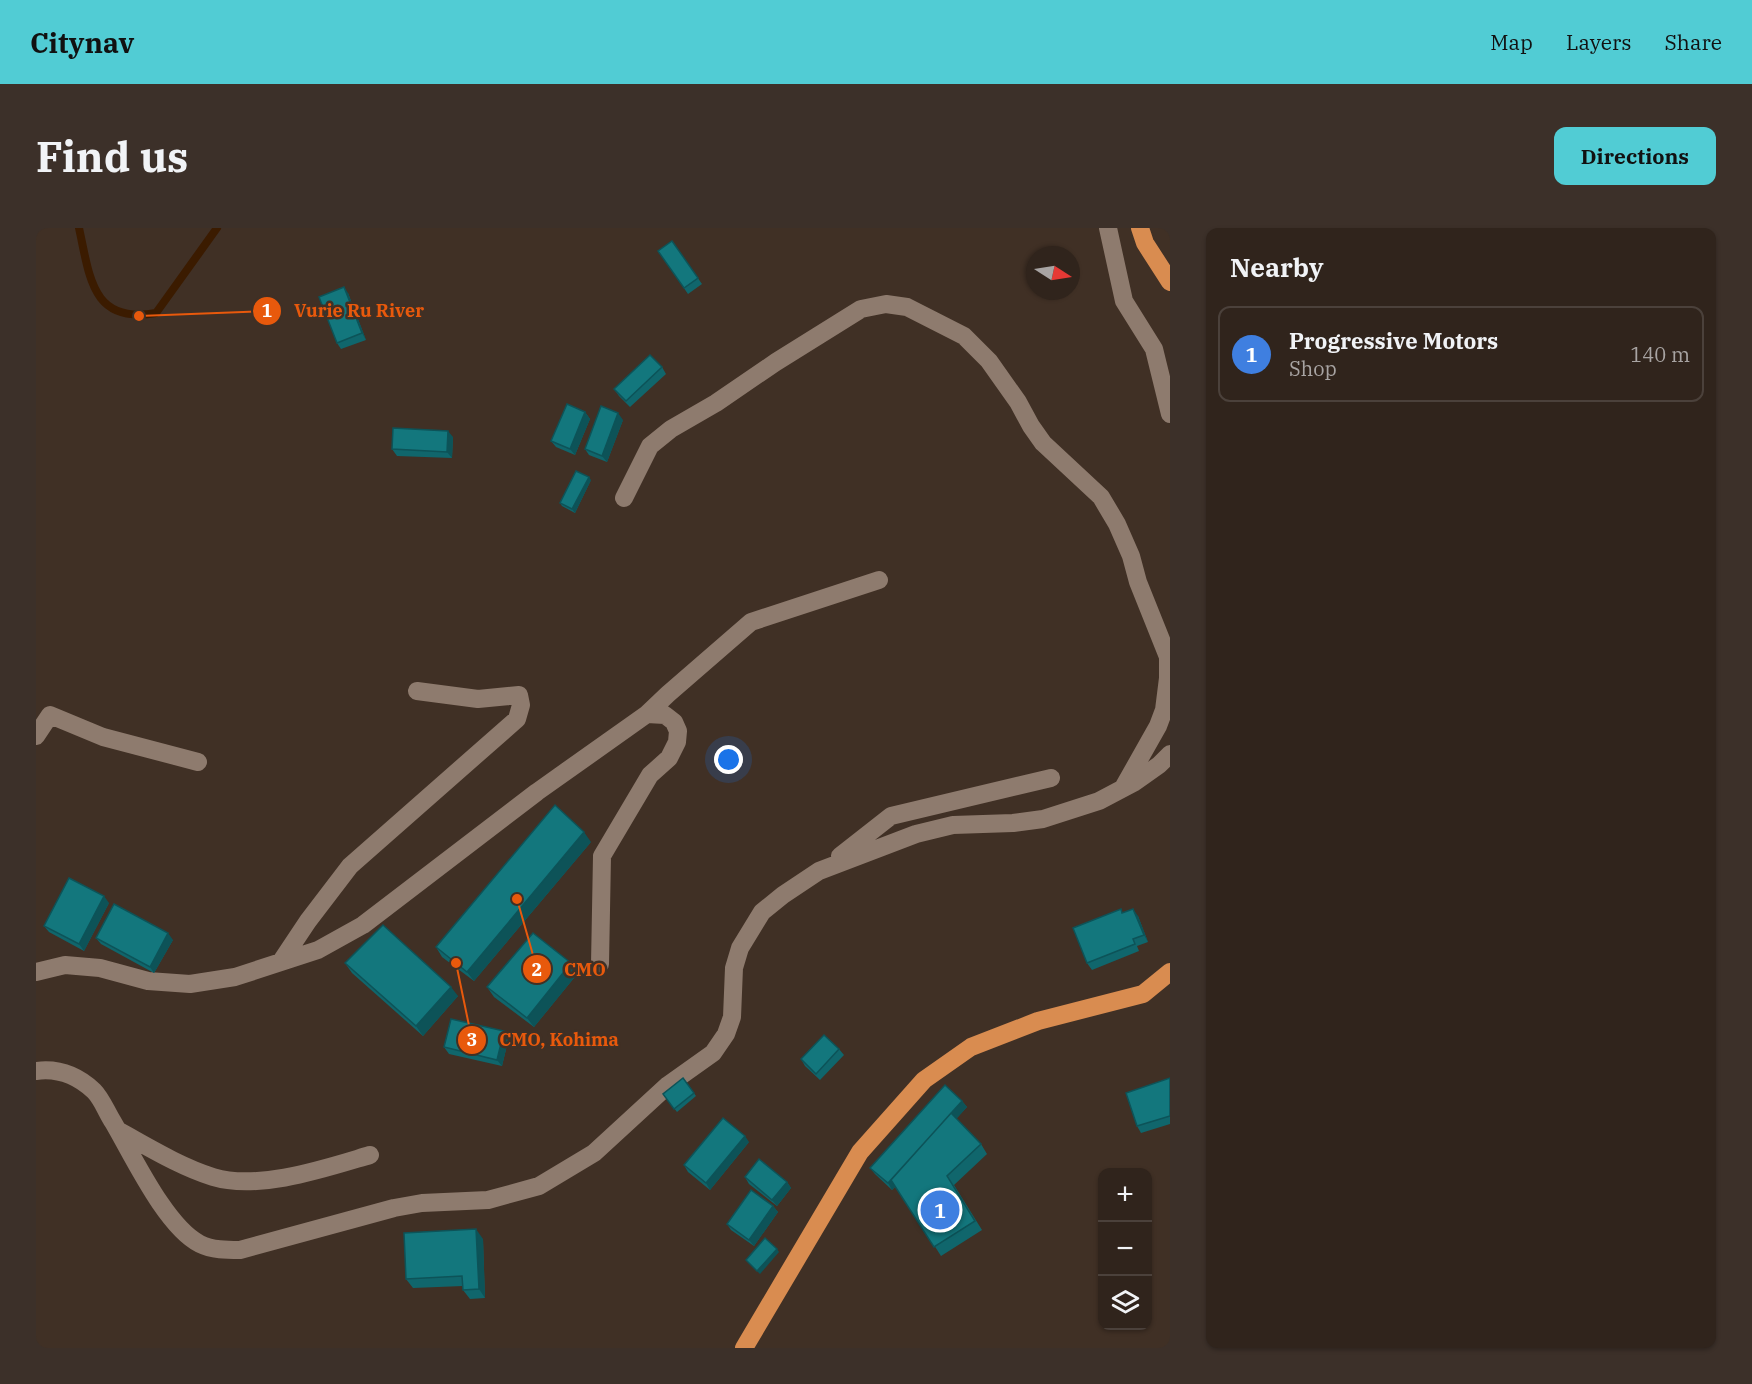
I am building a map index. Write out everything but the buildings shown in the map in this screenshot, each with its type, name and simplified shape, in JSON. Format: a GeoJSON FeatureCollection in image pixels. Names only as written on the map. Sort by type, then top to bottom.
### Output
{"type":"FeatureCollection","features":[{"type":"Feature","properties":{"kind":"highway"},"geometry":{"type":"LineString","coordinates":[[1140,228],[1145,243],[1170,282]]}},
{"type":"Feature","properties":{"kind":"highway"},"geometry":{"type":"LineString","coordinates":[[744,1348],[860,1152],[924,1080],[971,1047],[1038,1021],[1143,994],[1170,972]]}},
{"type":"Feature","properties":{"kind":"street"},"geometry":{"type":"LineString","coordinates":[[1108,228],[1124,300],[1154,349],[1170,414]]}},
{"type":"Feature","properties":{"kind":"street"},"geometry":{"type":"LineString","coordinates":[[624,498],[650,446],[671,429],[716,403],[861,309],[885,304],[907,307],[964,336],[989,361],[1043,442],[1101,496],[1131,556],[1138,582],[1168,657],[1164,710],[1158,726],[1122,789]]}},
{"type":"Feature","properties":{"kind":"street"},"geometry":{"type":"LineString","coordinates":[[36,972],[65,965],[100,968],[148,981],[190,984],[235,977],[318,950],[363,925],[537,792],[647,714],[751,622],[879,580]]}},
{"type":"Feature","properties":{"kind":"street"},"geometry":{"type":"LineString","coordinates":[[282,960],[350,866],[517,718],[521,705],[519,695],[478,699],[417,691]]}},
{"type":"Feature","properties":{"kind":"street"},"geometry":{"type":"LineString","coordinates":[[600,964],[602,856],[650,775],[669,758],[677,742],[678,731],[674,722],[665,715],[647,714]]}},
{"type":"Feature","properties":{"kind":"street"},"geometry":{"type":"LineString","coordinates":[[36,736],[50,716],[103,737],[198,762]]}},
{"type":"Feature","properties":{"kind":"street"},"geometry":{"type":"LineString","coordinates":[[819,872],[916,834],[953,825],[1012,823],[1043,819],[1100,801],[1159,765],[1170,754]]}},
{"type":"Feature","properties":{"kind":"street"},"geometry":{"type":"LineString","coordinates":[[36,1071],[62,1071],[95,1092],[159,1201],[177,1226],[200,1244],[223,1250],[240,1250],[394,1208],[422,1203],[488,1200],[539,1186],[594,1152],[668,1085],[713,1053],[726,1034],[732,1017],[735,968],[740,948],[762,912],[783,895],[819,872],[891,816],[1052,778]]}},
{"type":"Feature","properties":{"kind":"street"},"geometry":{"type":"LineString","coordinates":[[117,1130],[172,1161],[216,1178],[250,1181],[305,1173],[370,1155]]}},
{"type":"Feature","properties":{"kind":"waterway"},"geometry":{"type":"LineString","coordinates":[[79,228],[91,280],[98,293],[106,304],[119,311],[135,315],[156,313],[217,228]]}},
{"type":"Feature","properties":{"kind":"place","name":"Vurie Ru River"},"geometry":{"type":"Point","coordinates":[139,316]}},
{"type":"Feature","properties":{"kind":"place","name":"CMO"},"geometry":{"type":"Point","coordinates":[517,899]}},
{"type":"Feature","properties":{"kind":"place","name":"CMO, Kohima"},"geometry":{"type":"Point","coordinates":[456,963]}},
{"type":"Feature","properties":{"kind":"place","name":"Progressive Motors"},"geometry":{"type":"Point","coordinates":[940,1210]}}]}
